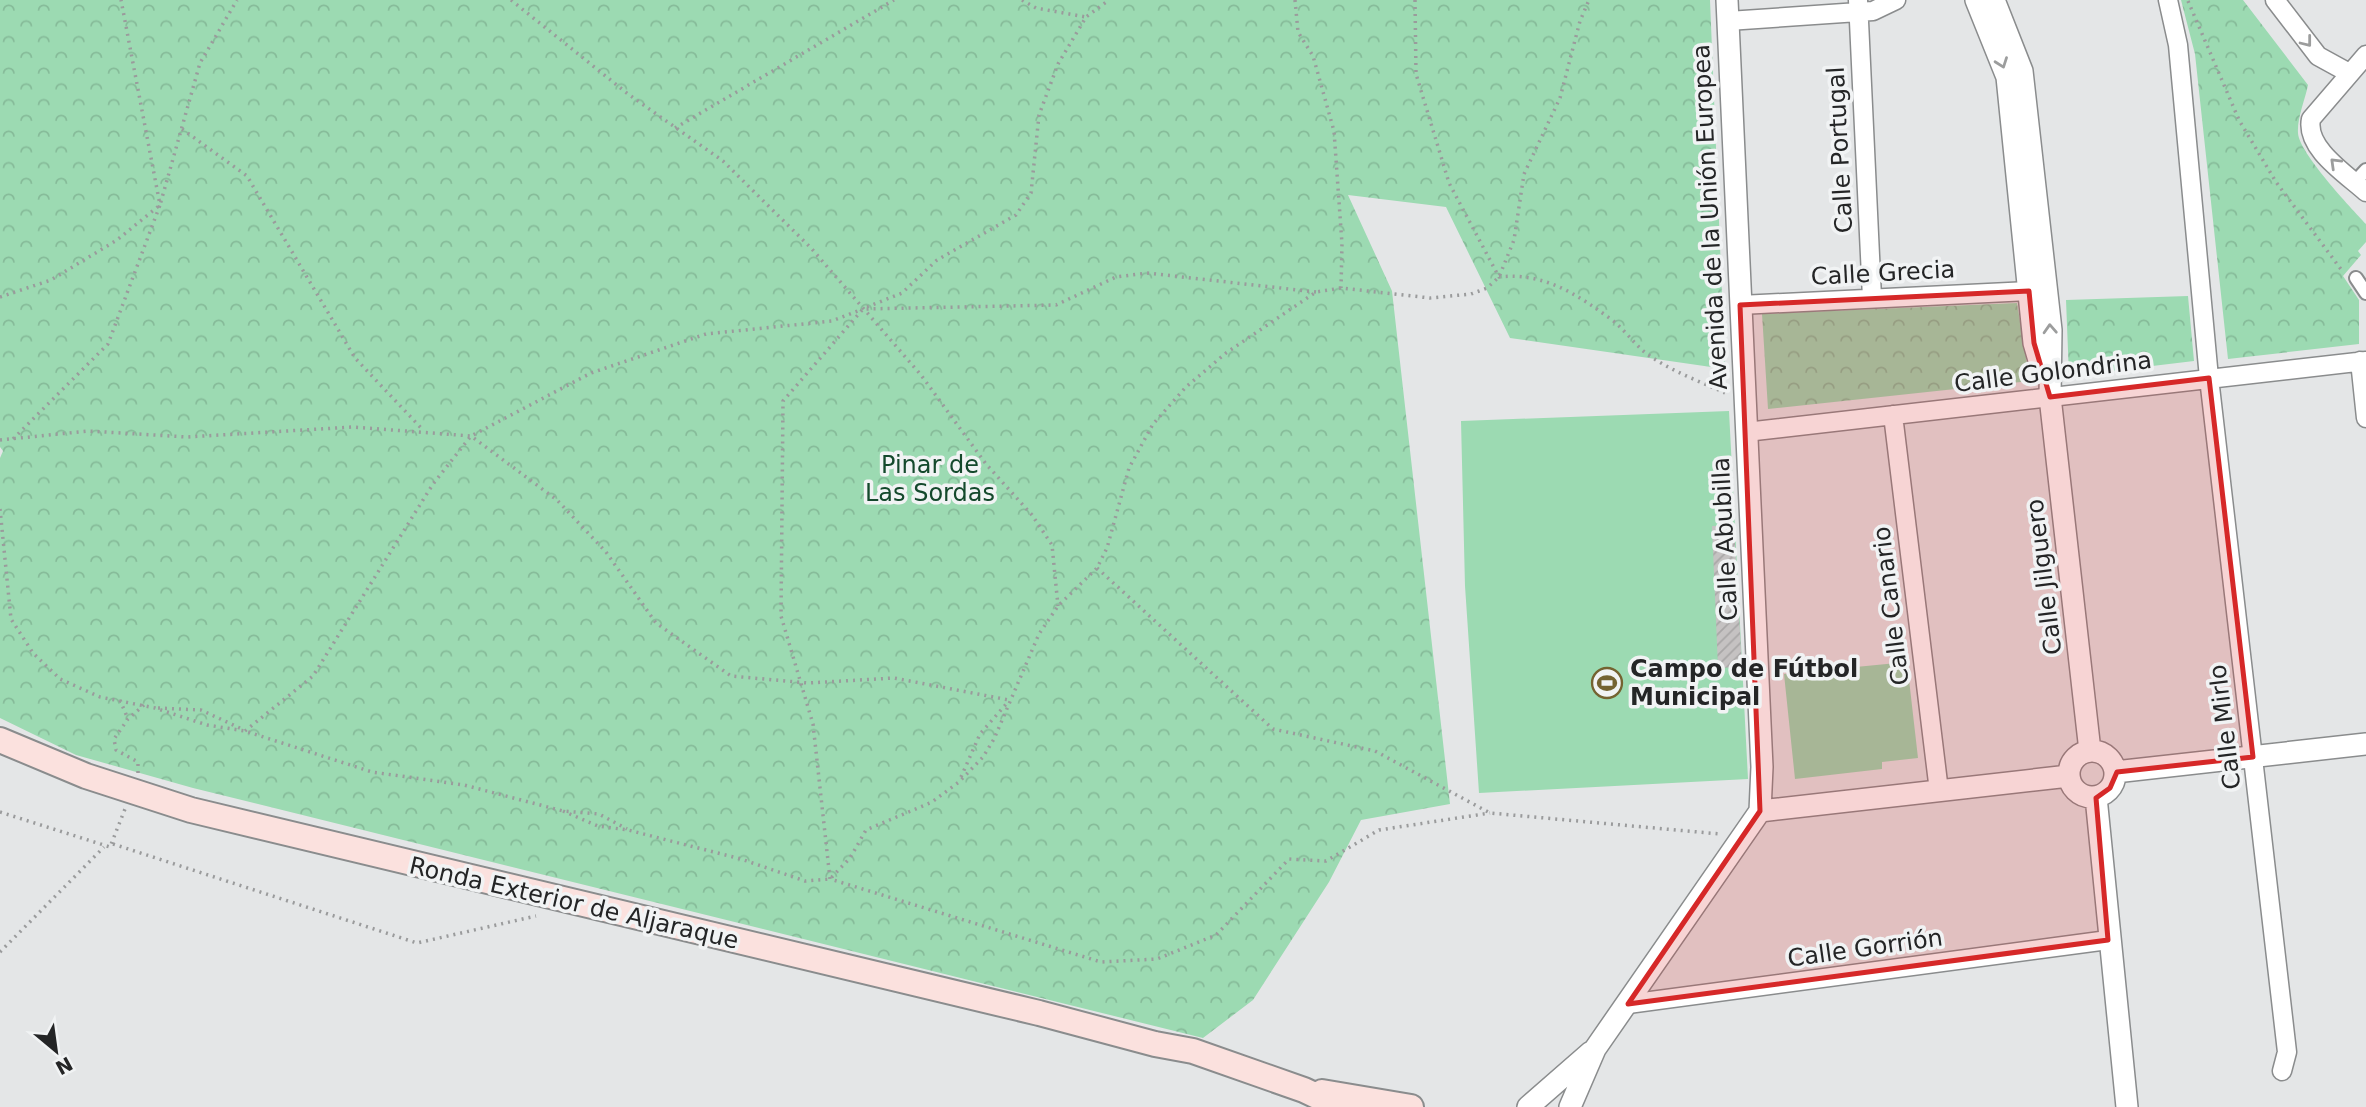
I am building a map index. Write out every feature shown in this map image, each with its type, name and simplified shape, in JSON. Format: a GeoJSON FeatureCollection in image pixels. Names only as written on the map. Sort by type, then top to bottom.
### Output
{"type":"FeatureCollection","features":[{"type":"Feature","properties":{"kind":"main road","name":"Ronda Exterior de Aljaraque"},"geometry":{"type":"LineString","coordinates":[[0,740],[131,792],[250,826],[1039,1013],[1155,1044],[1303,1098],[1340,1107]]}},
{"type":"Feature","properties":{"kind":"main road"},"geometry":{"type":"LineString","coordinates":[[1303,1098],[1410,1107]]}},
{"type":"Feature","properties":{"kind":"street"},"geometry":{"type":"LineString","coordinates":[[1727,10],[1858,6],[1873,10],[1896,0]]}},
{"type":"Feature","properties":{"kind":"street"},"geometry":{"type":"LineString","coordinates":[[1976,0],[2007,76],[2034,343],[2050,397]]}},
{"type":"Feature","properties":{"kind":"street"},"geometry":{"type":"LineString","coordinates":[[1994,0],[2022,71],[2051,330],[2050,397]]}},
{"type":"Feature","properties":{"kind":"street","name":"Calle Mirlo"},"geometry":{"type":"LineString","coordinates":[[2168,0],[2178,45],[2209,378],[2287,1052],[2283,1071]]}},
{"type":"Feature","properties":{"kind":"street"},"geometry":{"type":"LineString","coordinates":[[2275,0],[2318,56],[2349,73]]}},
{"type":"Feature","properties":{"kind":"street","name":"Calle Portugal"},"geometry":{"type":"LineString","coordinates":[[1858,6],[1872,298]]}},
{"type":"Feature","properties":{"kind":"street","name":"Avenida de la Unión Europea"},"geometry":{"type":"LineString","coordinates":[[1727,10],[1746,432]]}},
{"type":"Feature","properties":{"kind":"street"},"geometry":{"type":"LineString","coordinates":[[2362,181],[2313,142],[2309,130],[2311,119],[2366,55]]}},
{"type":"Feature","properties":{"kind":"street"},"geometry":{"type":"LineString","coordinates":[[2356,278],[2366,293]]}},
{"type":"Feature","properties":{"kind":"street","name":"Calle Grecia"},"geometry":{"type":"LineString","coordinates":[[1740,305],[2029,291]]}},
{"type":"Feature","properties":{"kind":"street"},"geometry":{"type":"LineString","coordinates":[[2363,361],[2366,418]]}},
{"type":"Feature","properties":{"kind":"street","name":"Calle Golondrina"},"geometry":{"type":"LineString","coordinates":[[1746,432],[2363,361]]}},
{"type":"Feature","properties":{"kind":"street","name":"Calle Jilguero"},"geometry":{"type":"LineString","coordinates":[[2050,397],[2090,751]]}},
{"type":"Feature","properties":{"kind":"street","name":"Calle Canario"},"geometry":{"type":"LineString","coordinates":[[1893,415],[1939,791]]}},
{"type":"Feature","properties":{"kind":"street","name":"Calle Abubilla"},"geometry":{"type":"LineString","coordinates":[[1746,432],[1762,767],[1760,811]]}},
{"type":"Feature","properties":{"kind":"street"},"geometry":{"type":"LineString","coordinates":[[2115,772],[2366,744]]}},
{"type":"Feature","properties":{"kind":"street"},"geometry":{"type":"LineString","coordinates":[[2090,751],[2110,759],[2115,772],[2110,788],[2096,797],[2081,794],[2071,783],[2069,776],[2073,762],[2090,751]]}},
{"type":"Feature","properties":{"kind":"street"},"geometry":{"type":"LineString","coordinates":[[1528,1107],[1595,1049],[1760,811],[2069,776]]}},
{"type":"Feature","properties":{"kind":"street"},"geometry":{"type":"LineString","coordinates":[[2096,797],[2108,940],[2127,1107]]}},
{"type":"Feature","properties":{"kind":"street","name":"Calle Gorrión"},"geometry":{"type":"LineString","coordinates":[[1628,1004],[2108,940]]}},
{"type":"Feature","properties":{"kind":"street"},"geometry":{"type":"LineString","coordinates":[[1570,1107],[1595,1049]]}},
{"type":"Feature","properties":{"kind":"path"},"geometry":{"type":"LineString","coordinates":[[121,0],[160,205]]}},
{"type":"Feature","properties":{"kind":"path"},"geometry":{"type":"LineString","coordinates":[[13,439],[108,344],[160,205],[200,64],[237,0]]}},
{"type":"Feature","properties":{"kind":"path"},"geometry":{"type":"LineString","coordinates":[[511,0],[675,128],[723,161],[811,248],[921,375],[986,464],[1032,515],[1052,545],[1058,606]]}},
{"type":"Feature","properties":{"kind":"path"},"geometry":{"type":"LineString","coordinates":[[675,128],[894,0]]}},
{"type":"Feature","properties":{"kind":"path"},"geometry":{"type":"LineString","coordinates":[[1022,0],[1036,8],[1086,17]]}},
{"type":"Feature","properties":{"kind":"path"},"geometry":{"type":"LineString","coordinates":[[245,731],[313,676],[433,484],[471,436],[591,373],[706,334],[832,321],[863,309],[902,293],[937,260],[1016,215],[1031,193],[1039,116],[1058,64],[1086,17],[1109,0]]}},
{"type":"Feature","properties":{"kind":"path"},"geometry":{"type":"LineString","coordinates":[[1296,0],[1298,32],[1312,56],[1334,131],[1342,244],[1341,288]]}},
{"type":"Feature","properties":{"kind":"path"},"geometry":{"type":"LineString","coordinates":[[1415,0],[1416,75],[1450,183],[1499,278]]}},
{"type":"Feature","properties":{"kind":"path"},"geometry":{"type":"LineString","coordinates":[[830,879],[813,724],[782,616],[783,401],[863,309],[1056,304],[1116,278],[1147,273],[1315,292],[1341,288],[1430,298],[1471,294],[1488,288],[1499,278],[1514,240],[1524,174],[1560,98],[1580,21],[1589,0]]}},
{"type":"Feature","properties":{"kind":"path"},"geometry":{"type":"LineString","coordinates":[[2187,0],[2239,120],[2270,172],[2341,271],[2356,278]]}},
{"type":"Feature","properties":{"kind":"path"},"geometry":{"type":"LineString","coordinates":[[182,129],[247,176],[355,358],[425,432]]}},
{"type":"Feature","properties":{"kind":"path"},"geometry":{"type":"LineString","coordinates":[[0,298],[51,280],[117,240],[160,205]]}},
{"type":"Feature","properties":{"kind":"path"},"geometry":{"type":"LineString","coordinates":[[1499,278],[1520,275],[1555,284],[1612,320],[1645,352],[1673,370],[1730,395]]}},
{"type":"Feature","properties":{"kind":"path"},"geometry":{"type":"LineString","coordinates":[[830,879],[850,858],[866,830],[932,802],[959,782],[983,757],[995,739],[1009,700],[1039,634],[1058,606],[1097,568],[1107,548],[1129,468],[1153,424],[1186,387],[1226,353],[1315,292]]}},
{"type":"Feature","properties":{"kind":"path"},"geometry":{"type":"LineString","coordinates":[[0,440],[88,431],[187,437],[353,427],[471,436],[557,500],[606,552],[656,623],[731,676],[801,683],[894,678],[1009,700]]}},
{"type":"Feature","properties":{"kind":"path"},"geometry":{"type":"LineString","coordinates":[[0,509],[11,619],[33,653],[60,679],[100,697],[144,705],[185,719],[245,731],[372,772],[464,785],[563,811],[598,826],[628,830],[741,859],[805,881],[830,879],[1101,962],[1157,959],[1216,935],[1289,859],[1326,861],[1379,830],[1490,813],[1743,836]]}},
{"type":"Feature","properties":{"kind":"path"},"geometry":{"type":"LineString","coordinates":[[1097,568],[1273,729],[1375,751],[1490,813]]}},
{"type":"Feature","properties":{"kind":"path"},"geometry":{"type":"LineString","coordinates":[[120,700],[128,719]]}},
{"type":"Feature","properties":{"kind":"path"},"geometry":{"type":"LineString","coordinates":[[959,782],[980,734],[1009,700]]}},
{"type":"Feature","properties":{"kind":"path"},"geometry":{"type":"LineString","coordinates":[[136,779],[138,762],[114,746],[114,739],[128,719],[144,705]]}},
{"type":"Feature","properties":{"kind":"path"},"geometry":{"type":"LineString","coordinates":[[155,708],[201,710],[245,731]]}},
{"type":"Feature","properties":{"kind":"path"},"geometry":{"type":"LineString","coordinates":[[113,844],[126,806]]}},
{"type":"Feature","properties":{"kind":"path"},"geometry":{"type":"LineString","coordinates":[[563,811],[599,814],[628,830]]}},
{"type":"Feature","properties":{"kind":"path"},"geometry":{"type":"LineString","coordinates":[[3,813],[104,847]]}},
{"type":"Feature","properties":{"kind":"path"},"geometry":{"type":"LineString","coordinates":[[0,952],[104,847],[113,844],[417,943],[544,914]]}},
{"type":"Feature","properties":{"kind":"highlighted area"},"geometry":{"type":"Polygon","coordinates":[[[2029,291],[2034,343],[2050,397],[2209,378],[2253,757],[2117,772],[2110,788],[2096,798],[2108,940],[1628,1004],[1760,811],[1740,305],[2029,291]]]}},
{"type":"Feature","properties":{"kind":"green space","name":"Pinar de Las Sordas"},"geometry":{"type":"Polygon","coordinates":[[[0,0],[1710,0],[1725,369],[1510,338],[1446,207],[1348,195],[1392,291],[1450,804],[1361,820],[1329,882],[1253,1000],[1203,1038],[193,788],[76,755],[0,718],[0,458],[3,451],[0,447],[0,0]]]}},
{"type":"Feature","properties":{"kind":"green space"},"geometry":{"type":"Polygon","coordinates":[[[2181,0],[2243,0],[2308,85],[2299,121],[2298,133],[2301,142],[2327,180],[2366,224],[2366,242],[2358,251],[2361,255],[2343,276],[2359,300],[2359,344],[2228,359],[2195,54],[2181,0]]]}},
{"type":"Feature","properties":{"kind":"green space"},"geometry":{"type":"Polygon","coordinates":[[[2188,296],[2194,361],[2069,376],[2066,300],[2188,296]]]}},
{"type":"Feature","properties":{"kind":"green space"},"geometry":{"type":"Polygon","coordinates":[[[2017,303],[2030,381],[1768,409],[1762,314],[2017,303]]]}},
{"type":"Feature","properties":{"kind":"green space","name":"Campo de Fútbol Municipal"},"geometry":{"type":"Polygon","coordinates":[[[1729,411],[1748,779],[1479,793],[1465,586],[1461,421],[1729,411]]]}},
{"type":"Feature","properties":{"kind":"green space"},"geometry":{"type":"Polygon","coordinates":[[[1907,662],[1918,758],[1882,762],[1882,769],[1795,779],[1784,674],[1907,662]]]}},
{"type":"Feature","properties":{"kind":"building"},"geometry":{"type":"Polygon","coordinates":[[[1712,526],[1734,526],[1742,667],[1718,668],[1712,526]]]}},
{"type":"Feature","properties":{"kind":"place","name":"Campo de Fútbol Municipal"},"geometry":{"type":"Point","coordinates":[1607,683]}}]}
